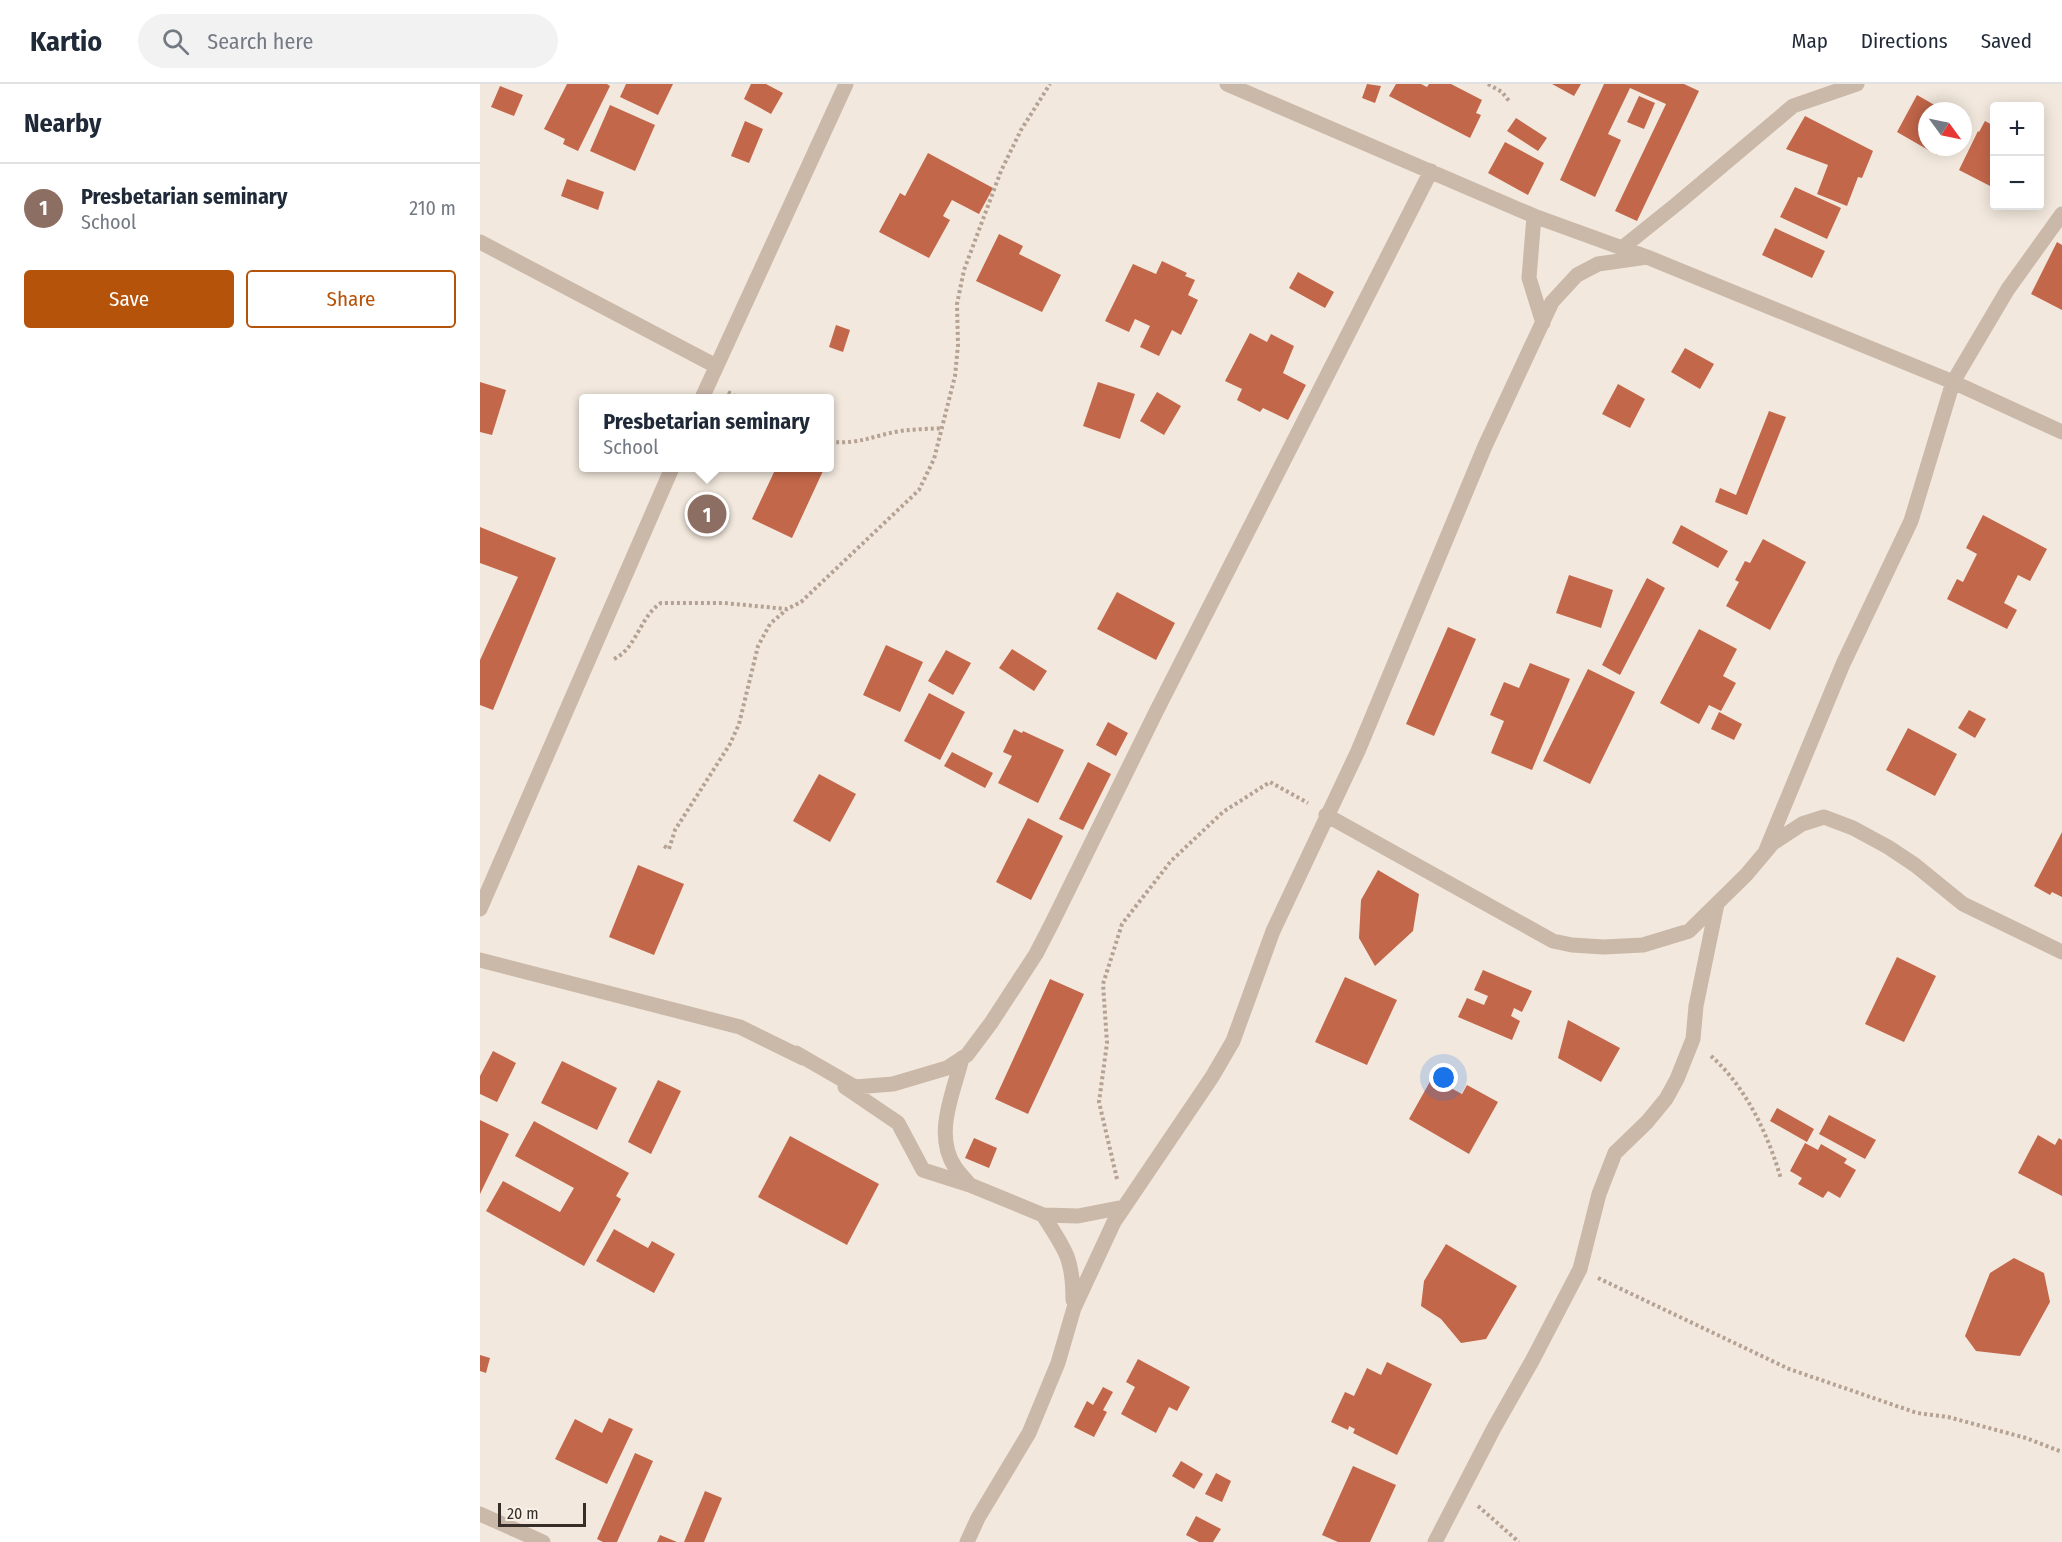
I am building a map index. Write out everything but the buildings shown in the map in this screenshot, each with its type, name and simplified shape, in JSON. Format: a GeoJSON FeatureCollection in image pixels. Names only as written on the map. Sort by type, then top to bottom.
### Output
{"type":"FeatureCollection","features":[{"type":"Feature","properties":{"kind":"street"},"geometry":{"type":"LineString","coordinates":[[704,394],[846,84]]}},
{"type":"Feature","properties":{"kind":"street"},"geometry":{"type":"LineString","coordinates":[[1227,84],[1257,90],[1534,216],[1647,257],[1953,382],[2062,432]]}},
{"type":"Feature","properties":{"kind":"street"},"geometry":{"type":"LineString","coordinates":[[1622,248],[1793,106],[1857,84]]}},
{"type":"Feature","properties":{"kind":"street"},"geometry":{"type":"LineString","coordinates":[[480,960],[740,1027],[796,1053],[855,1087],[893,1084],[947,1068],[967,1055],[1036,954],[1157,710],[1431,171]]}},
{"type":"Feature","properties":{"kind":"street"},"geometry":{"type":"LineString","coordinates":[[1764,855],[1843,664],[1911,521],[1953,382],[2008,290],[2062,214]]}},
{"type":"Feature","properties":{"kind":"street"},"geometry":{"type":"LineString","coordinates":[[1534,216],[1529,278],[1543,323]]}},
{"type":"Feature","properties":{"kind":"street"},"geometry":{"type":"LineString","coordinates":[[480,242],[716,366]]}},
{"type":"Feature","properties":{"kind":"street"},"geometry":{"type":"LineString","coordinates":[[967,1542],[978,1518],[1029,1433],[1058,1363],[1074,1308],[1114,1222],[1212,1077],[1233,1041],[1273,931],[1358,751],[1485,446],[1552,302],[1577,275],[1598,264],[1647,257]]}},
{"type":"Feature","properties":{"kind":"street"},"geometry":{"type":"LineString","coordinates":[[480,909],[670,472]]}},
{"type":"Feature","properties":{"kind":"street"},"geometry":{"type":"LineString","coordinates":[[1326,815],[1553,942],[1604,947],[1643,945],[1689,931],[1773,843],[1802,824],[1824,817],[1853,828],[1888,847],[1915,865],[1964,904],[2062,952]]}},
{"type":"Feature","properties":{"kind":"street"},"geometry":{"type":"LineString","coordinates":[[1435,1542],[1580,1269],[1599,1194],[1615,1153],[1647,1122],[1666,1099],[1677,1078],[1693,1040],[1696,1006],[1717,904]]}},
{"type":"Feature","properties":{"kind":"street"},"geometry":{"type":"LineString","coordinates":[[796,1053],[898,1123],[923,1170],[970,1185],[1043,1215],[1078,1216],[1124,1207]]}},
{"type":"Feature","properties":{"kind":"street"},"geometry":{"type":"LineString","coordinates":[[962,1058],[948,1110],[945,1144],[954,1166],[970,1185]]}},
{"type":"Feature","properties":{"kind":"street"},"geometry":{"type":"LineString","coordinates":[[1043,1215],[1070,1258],[1074,1308]]}},
{"type":"Feature","properties":{"kind":"street"},"geometry":{"type":"LineString","coordinates":[[480,1514],[543,1542]]}},
{"type":"Feature","properties":{"kind":"path"},"geometry":{"type":"LineString","coordinates":[[664,846],[669,849],[675,830],[730,744],[740,724],[758,646],[770,624],[787,609],[801,602],[919,490],[934,459],[955,376],[958,345],[957,304],[964,270],[1001,171],[1021,130],[1050,84]]}},
{"type":"Feature","properties":{"kind":"path"},"geometry":{"type":"LineString","coordinates":[[1488,84],[1502,92],[1509,101]]}},
{"type":"Feature","properties":{"kind":"path"},"geometry":{"type":"LineString","coordinates":[[834,442],[849,443],[870,440],[899,431],[943,428]]}},
{"type":"Feature","properties":{"kind":"path"},"geometry":{"type":"LineString","coordinates":[[584,670],[612,660],[625,652],[650,614],[661,603],[724,603],[787,609]]}},
{"type":"Feature","properties":{"kind":"path"},"geometry":{"type":"LineString","coordinates":[[1124,1207],[1099,1102],[1107,1043],[1103,984],[1122,924],[1171,861],[1223,812],[1270,782],[1296,795],[1326,815]]}},
{"type":"Feature","properties":{"kind":"path"},"geometry":{"type":"LineString","coordinates":[[1693,1040],[1725,1068],[1741,1093],[1771,1144],[1781,1179]]}},
{"type":"Feature","properties":{"kind":"path"},"geometry":{"type":"LineString","coordinates":[[1580,1269],[1789,1369],[1917,1413],[1948,1417],[2026,1438],[2062,1452]]}},
{"type":"Feature","properties":{"kind":"path"},"geometry":{"type":"LineString","coordinates":[[1462,1492],[1519,1542]]}},
{"type":"Feature","properties":{"kind":"place","name":"Presbetarian seminary"},"geometry":{"type":"Point","coordinates":[707,514]}}]}
